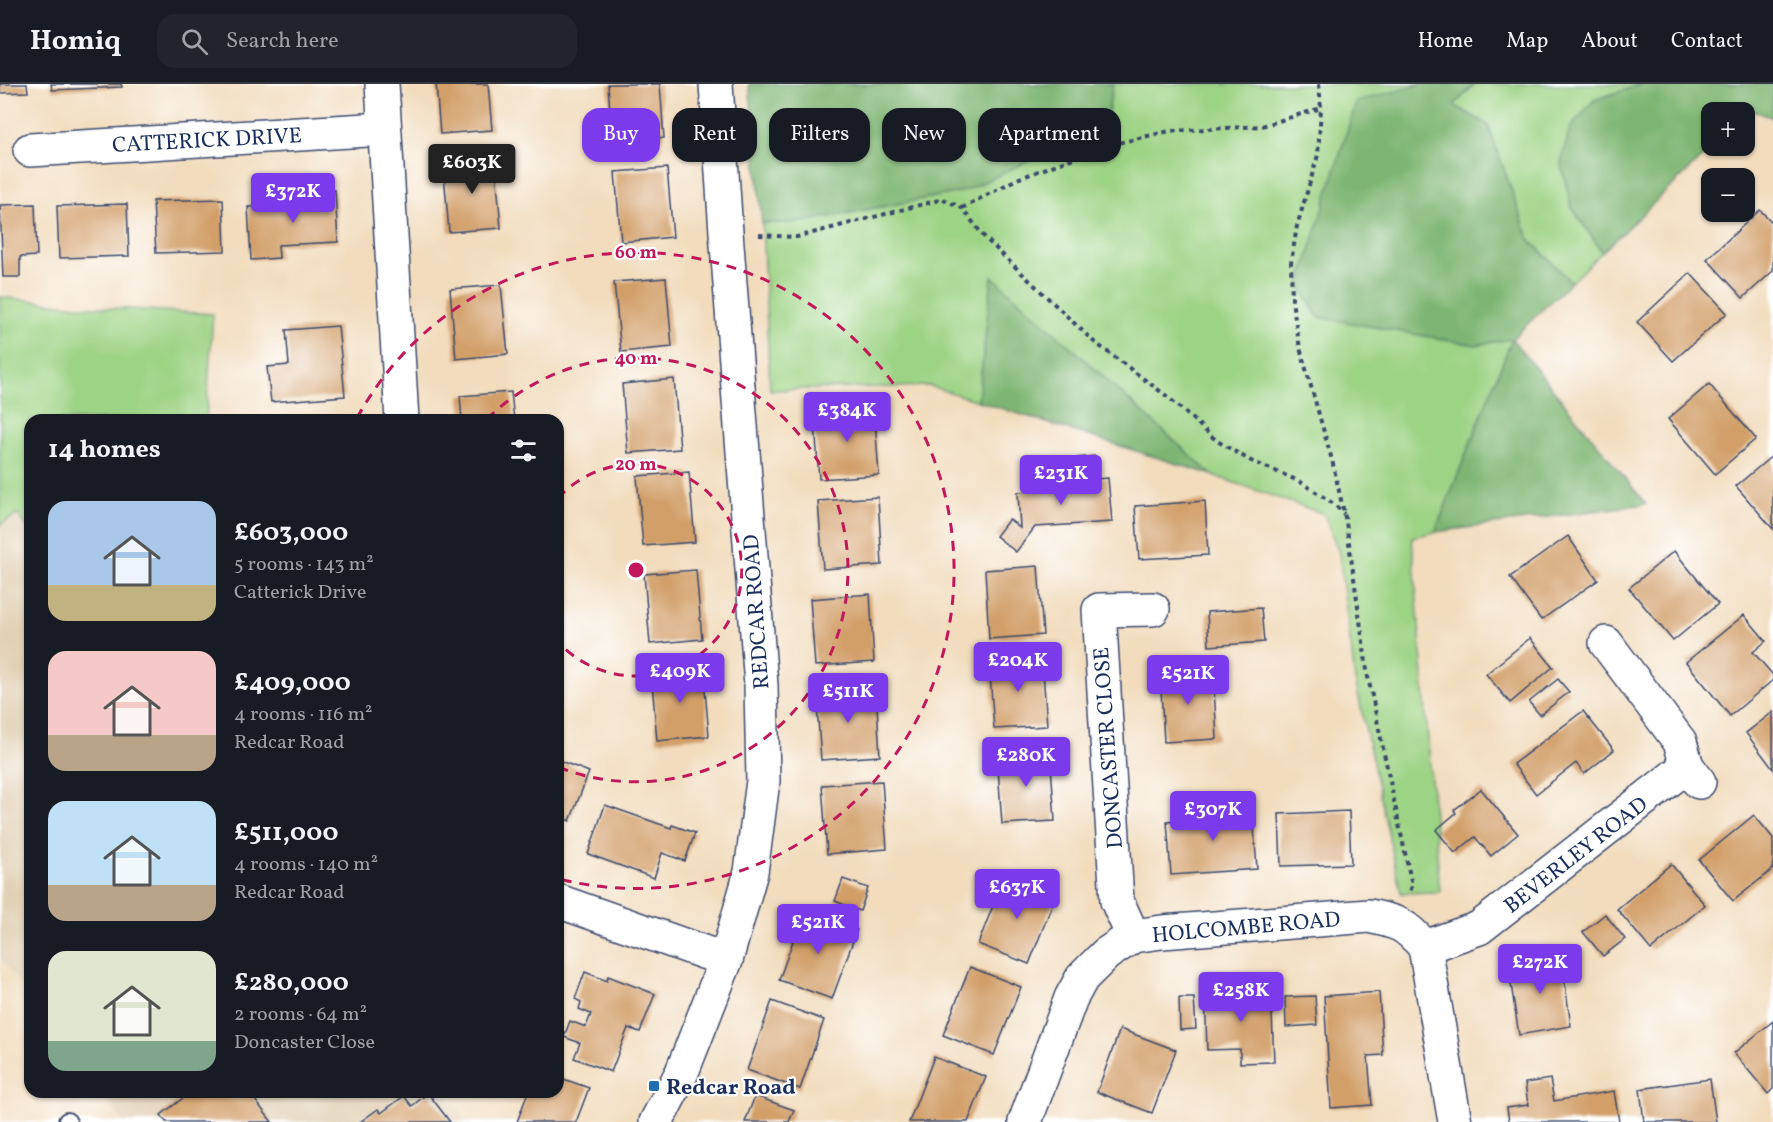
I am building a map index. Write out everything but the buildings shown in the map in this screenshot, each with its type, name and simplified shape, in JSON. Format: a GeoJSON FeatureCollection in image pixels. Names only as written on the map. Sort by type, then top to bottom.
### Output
{"type":"FeatureCollection","features":[{"type":"Feature","properties":{"kind":"street"},"geometry":{"type":"LineString","coordinates":[[382,84],[402,414]]}},
{"type":"Feature","properties":{"kind":"street","name":"REDCAR ROAD"},"geometry":{"type":"LineString","coordinates":[[656,1122],[682,1072],[726,960],[751,872],[763,782],[761,684],[716,84]]}},
{"type":"Feature","properties":{"kind":"street","name":"CATTERICK DRIVE"},"geometry":{"type":"LineString","coordinates":[[30,150],[384,129]]}},
{"type":"Feature","properties":{"kind":"street","name":"DONCASTER CLOSE"},"geometry":{"type":"LineString","coordinates":[[1133,936],[1117,901],[1099,610],[1153,609]]}},
{"type":"Feature","properties":{"kind":"street","name":"BEVERLEY ROAD"},"geometry":{"type":"LineString","coordinates":[[1414,936],[1479,928],[1693,774],[1680,742],[1606,643]]}},
{"type":"Feature","properties":{"kind":"street"},"geometry":{"type":"LineString","coordinates":[[564,903],[726,960]]}},
{"type":"Feature","properties":{"kind":"street","name":"HOLCOMBE ROAD"},"geometry":{"type":"LineString","coordinates":[[1025,1122],[1071,999],[1082,978],[1106,954],[1133,936],[1369,916],[1396,922],[1414,936]]}},
{"type":"Feature","properties":{"kind":"street"},"geometry":{"type":"LineString","coordinates":[[1414,936],[1455,1122]]}},
{"type":"Feature","properties":{"kind":"path"},"geometry":{"type":"LineString","coordinates":[[1319,84],[1322,108],[1318,155],[1297,226],[1291,263],[1292,301],[1300,348],[1332,460],[1344,514],[1368,677],[1412,886],[1414,936]]}},
{"type":"Feature","properties":{"kind":"path"},"geometry":{"type":"LineString","coordinates":[[962,208],[1017,179],[1110,145],[1170,131],[1262,126],[1322,108]]}},
{"type":"Feature","properties":{"kind":"path"},"geometry":{"type":"LineString","coordinates":[[726,232],[796,237],[944,199],[962,208],[985,238],[1093,341],[1168,397],[1217,441],[1251,461],[1299,481],[1334,504],[1344,514]]}},
{"type":"Feature","properties":{"kind":"shaded area"},"geometry":{"type":"Polygon","coordinates":[[[18,514],[24,522],[24,990],[0,958],[0,525],[18,514]]]}},
{"type":"Feature","properties":{"kind":"shaded area"},"geometry":{"type":"Polygon","coordinates":[[[105,1098],[450,1098],[468,1122],[123,1122],[105,1098]]]}},
{"type":"Feature","properties":{"kind":"green space"},"geometry":{"type":"Polygon","coordinates":[[[749,84],[1113,84],[1109,108],[978,108],[978,162],[1026,162],[965,191],[796,223],[762,223],[756,162],[757,108],[751,108],[749,84]]]}},
{"type":"Feature","properties":{"kind":"green space"},"geometry":{"type":"Polygon","coordinates":[[[1113,84],[1422,84],[1420,85],[1475,345],[1512,339],[1435,532],[1412,537],[1440,892],[1401,893],[1355,680],[1339,553],[1324,514],[1212,475],[992,277],[978,401],[930,386],[770,390],[762,223],[796,223],[965,191],[1026,162],[1121,162],[1121,108],[1109,108],[1113,84]]]}},
{"type":"Feature","properties":{"kind":"green space"},"geometry":{"type":"Polygon","coordinates":[[[1422,84],[1475,84],[1454,105],[1488,125],[1529,239],[1571,282],[1512,339],[1475,345],[1318,317],[1299,286],[1356,102],[1422,84]]]}},
{"type":"Feature","properties":{"kind":"green space"},"geometry":{"type":"Polygon","coordinates":[[[1475,84],[1643,84],[1594,100],[1561,162],[1571,206],[1602,252],[1571,282],[1529,239],[1488,125],[1454,105],[1475,84]]]}},
{"type":"Feature","properties":{"kind":"green space"},"geometry":{"type":"Polygon","coordinates":[[[1643,84],[1773,84],[1773,118],[1755,111],[1755,102],[1701,102],[1701,156],[1703,156],[1602,252],[1571,206],[1561,162],[1570,128],[1594,100],[1643,84]]]}},
{"type":"Feature","properties":{"kind":"green space"},"geometry":{"type":"Polygon","coordinates":[[[992,276],[1212,475],[978,401],[992,276]]]}},
{"type":"Feature","properties":{"kind":"green space"},"geometry":{"type":"Polygon","coordinates":[[[0,297],[77,306],[213,314],[206,414],[24,414],[24,522],[18,514],[0,525],[0,297]]]}},
{"type":"Feature","properties":{"kind":"green space"},"geometry":{"type":"Polygon","coordinates":[[[1512,339],[1646,504],[1435,532],[1512,339]]]}},
{"type":"Feature","properties":{"kind":"place","name":"Redcar Road"},"geometry":{"type":"Point","coordinates":[654,1086]}}]}
